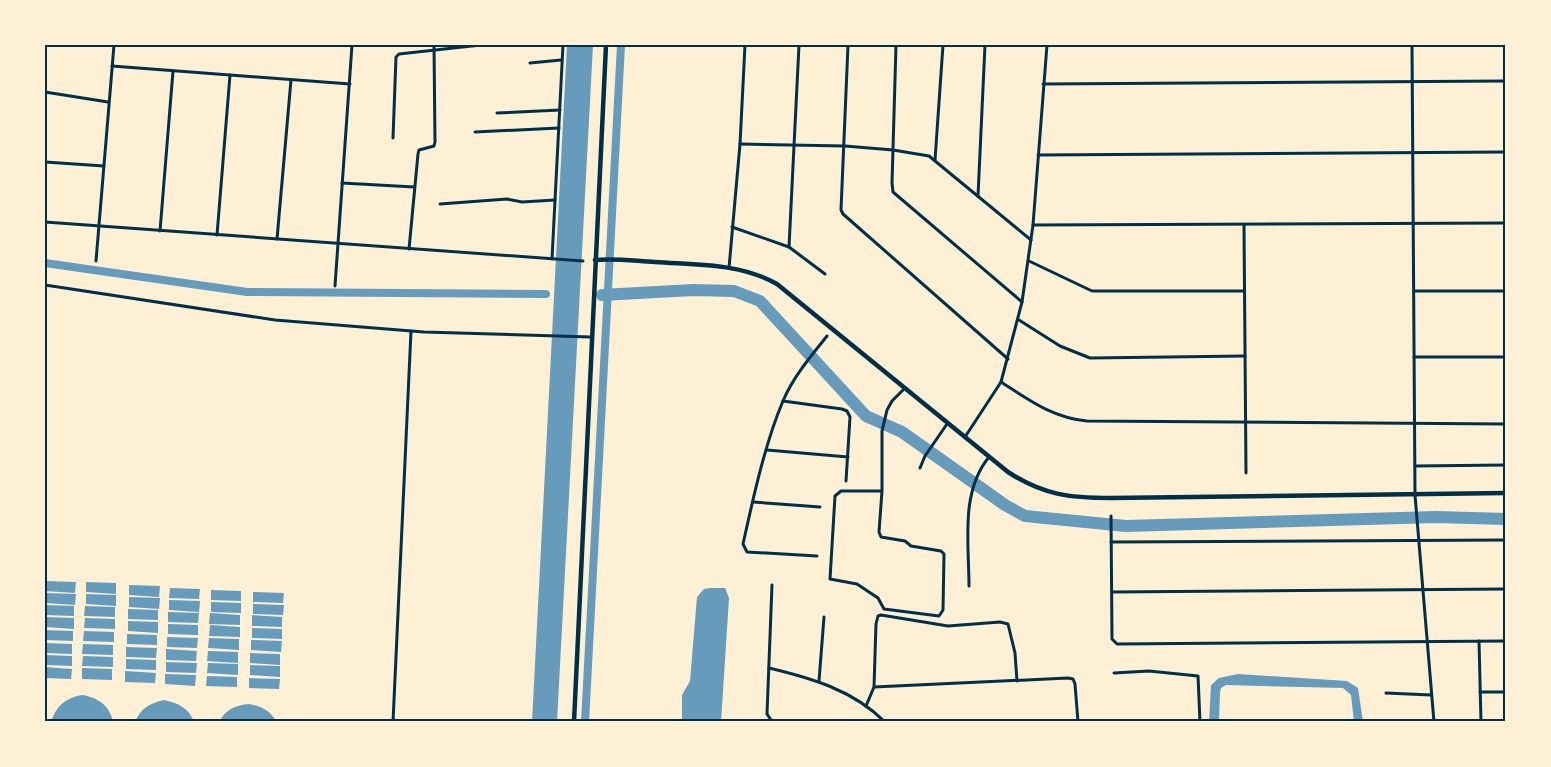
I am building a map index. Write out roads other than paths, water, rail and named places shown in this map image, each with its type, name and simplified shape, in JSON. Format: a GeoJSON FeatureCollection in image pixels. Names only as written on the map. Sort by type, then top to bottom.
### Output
{"type":"FeatureCollection","features":[{"type":"Feature","properties":{"kind":"main road"},"geometry":{"type":"LineString","coordinates":[[574,722],[606,45]]}},
{"type":"Feature","properties":{"kind":"main road"},"geometry":{"type":"LineString","coordinates":[[595,260],[729,268],[756,274],[777,284],[964,438],[1021,481],[1063,496],[1111,498],[1506,493]]}},
{"type":"Feature","properties":{"kind":"street"},"geometry":{"type":"LineString","coordinates":[[96,261],[114,45]]}},
{"type":"Feature","properties":{"kind":"street"},"geometry":{"type":"LineString","coordinates":[[335,286],[352,45]]}},
{"type":"Feature","properties":{"kind":"street"},"geometry":{"type":"LineString","coordinates":[[393,138],[396,57],[403,53],[434,47],[481,45]]}},
{"type":"Feature","properties":{"kind":"street"},"geometry":{"type":"LineString","coordinates":[[554,260],[563,45]]}},
{"type":"Feature","properties":{"kind":"street"},"geometry":{"type":"LineString","coordinates":[[729,268],[746,45]]}},
{"type":"Feature","properties":{"kind":"street"},"geometry":{"type":"LineString","coordinates":[[789,247],[799,45]]}},
{"type":"Feature","properties":{"kind":"street"},"geometry":{"type":"LineString","coordinates":[[848,45],[841,210],[843,214],[1008,359]]}},
{"type":"Feature","properties":{"kind":"street"},"geometry":{"type":"LineString","coordinates":[[896,45],[893,192],[1022,302]]}},
{"type":"Feature","properties":{"kind":"street"},"geometry":{"type":"LineString","coordinates":[[935,160],[943,45]]}},
{"type":"Feature","properties":{"kind":"street"},"geometry":{"type":"LineString","coordinates":[[978,196],[985,45]]}},
{"type":"Feature","properties":{"kind":"street"},"geometry":{"type":"LineString","coordinates":[[964,438],[1001,382],[1019,320],[1033,225],[1047,45]]}},
{"type":"Feature","properties":{"kind":"street"},"geometry":{"type":"LineString","coordinates":[[1412,45],[1415,495],[1434,722]]}},
{"type":"Feature","properties":{"kind":"street"},"geometry":{"type":"LineString","coordinates":[[409,249],[419,150],[434,146],[435,142],[434,47]]}},
{"type":"Feature","properties":{"kind":"street"},"geometry":{"type":"LineString","coordinates":[[530,63],[562,60]]}},
{"type":"Feature","properties":{"kind":"street"},"geometry":{"type":"LineString","coordinates":[[112,66],[350,84]]}},
{"type":"Feature","properties":{"kind":"street"},"geometry":{"type":"LineString","coordinates":[[160,231],[173,71]]}},
{"type":"Feature","properties":{"kind":"street"},"geometry":{"type":"LineString","coordinates":[[217,235],[230,75]]}},
{"type":"Feature","properties":{"kind":"street"},"geometry":{"type":"LineString","coordinates":[[278,239],[291,80]]}},
{"type":"Feature","properties":{"kind":"street"},"geometry":{"type":"LineString","coordinates":[[1043,84],[1506,81]]}},
{"type":"Feature","properties":{"kind":"street"},"geometry":{"type":"LineString","coordinates":[[45,92],[109,102]]}},
{"type":"Feature","properties":{"kind":"street"},"geometry":{"type":"LineString","coordinates":[[497,113],[560,110]]}},
{"type":"Feature","properties":{"kind":"street"},"geometry":{"type":"LineString","coordinates":[[475,132],[559,128]]}},
{"type":"Feature","properties":{"kind":"street"},"geometry":{"type":"LineString","coordinates":[[740,144],[794,144],[893,150],[928,156],[1031,240]]}},
{"type":"Feature","properties":{"kind":"street"},"geometry":{"type":"LineString","coordinates":[[1038,154],[1506,152]]}},
{"type":"Feature","properties":{"kind":"street"},"geometry":{"type":"LineString","coordinates":[[45,162],[104,166]]}},
{"type":"Feature","properties":{"kind":"street"},"geometry":{"type":"LineString","coordinates":[[342,183],[414,187]]}},
{"type":"Feature","properties":{"kind":"street"},"geometry":{"type":"LineString","coordinates":[[440,204],[507,199],[522,202],[555,200]]}},
{"type":"Feature","properties":{"kind":"street"},"geometry":{"type":"LineString","coordinates":[[45,222],[583,261]]}},
{"type":"Feature","properties":{"kind":"street"},"geometry":{"type":"LineString","coordinates":[[1033,225],[1506,224]]}},
{"type":"Feature","properties":{"kind":"street"},"geometry":{"type":"LineString","coordinates":[[1244,225],[1246,473]]}},
{"type":"Feature","properties":{"kind":"street"},"geometry":{"type":"LineString","coordinates":[[732,227],[789,247],[825,274]]}},
{"type":"Feature","properties":{"kind":"street"},"geometry":{"type":"LineString","coordinates":[[1029,261],[1092,291],[1244,291]]}},
{"type":"Feature","properties":{"kind":"street"},"geometry":{"type":"LineString","coordinates":[[45,285],[275,320],[411,331],[591,337]]}},
{"type":"Feature","properties":{"kind":"street"},"geometry":{"type":"LineString","coordinates":[[1414,291],[1506,291]]}},
{"type":"Feature","properties":{"kind":"street"},"geometry":{"type":"LineString","coordinates":[[1019,320],[1060,346],[1090,358],[1245,356]]}},
{"type":"Feature","properties":{"kind":"street"},"geometry":{"type":"LineString","coordinates":[[393,722],[411,331]]}},
{"type":"Feature","properties":{"kind":"street"},"geometry":{"type":"LineString","coordinates":[[817,556],[747,552],[743,544],[767,450],[783,401],[807,362],[827,336]]}},
{"type":"Feature","properties":{"kind":"street"},"geometry":{"type":"LineString","coordinates":[[1414,357],[1506,357]]}},
{"type":"Feature","properties":{"kind":"street"},"geometry":{"type":"LineString","coordinates":[[1001,382],[1048,412],[1075,420],[1506,424]]}},
{"type":"Feature","properties":{"kind":"street"},"geometry":{"type":"LineString","coordinates":[[882,491],[841,490],[835,496],[830,579],[857,584],[878,597],[884,609],[939,616],[943,610],[944,554],[941,550],[911,546],[905,541],[881,537],[879,532],[882,491],[882,431],[887,410],[892,401],[905,388]]}},
{"type":"Feature","properties":{"kind":"street"},"geometry":{"type":"LineString","coordinates":[[783,401],[847,411],[850,417],[846,481]]}},
{"type":"Feature","properties":{"kind":"street"},"geometry":{"type":"LineString","coordinates":[[921,468],[925,456],[947,424]]}},
{"type":"Feature","properties":{"kind":"street"},"geometry":{"type":"LineString","coordinates":[[767,450],[848,457]]}},
{"type":"Feature","properties":{"kind":"street"},"geometry":{"type":"LineString","coordinates":[[969,586],[969,508],[975,478],[989,457]]}},
{"type":"Feature","properties":{"kind":"street"},"geometry":{"type":"LineString","coordinates":[[1415,466],[1506,465]]}},
{"type":"Feature","properties":{"kind":"street"},"geometry":{"type":"LineString","coordinates":[[753,502],[820,507]]}},
{"type":"Feature","properties":{"kind":"street"},"geometry":{"type":"LineString","coordinates":[[1110,516],[1112,639],[1117,644],[1506,641]]}},
{"type":"Feature","properties":{"kind":"street"},"geometry":{"type":"LineString","coordinates":[[1111,542],[1506,540]]}},
{"type":"Feature","properties":{"kind":"street"},"geometry":{"type":"LineString","coordinates":[[772,585],[767,714],[771,720],[778,722]]}},
{"type":"Feature","properties":{"kind":"street"},"geometry":{"type":"LineString","coordinates":[[1112,592],[1506,589]]}},
{"type":"Feature","properties":{"kind":"street"},"geometry":{"type":"LineString","coordinates":[[866,706],[874,687],[876,624],[878,616],[881,615],[948,626],[1005,622],[1010,628],[1017,681]]}},
{"type":"Feature","properties":{"kind":"street"},"geometry":{"type":"LineString","coordinates":[[819,681],[824,617]]}},
{"type":"Feature","properties":{"kind":"street"},"geometry":{"type":"LineString","coordinates":[[1479,641],[1481,722]]}},
{"type":"Feature","properties":{"kind":"street"},"geometry":{"type":"LineString","coordinates":[[769,668],[819,681],[835,688],[866,706],[885,722]]}},
{"type":"Feature","properties":{"kind":"street"},"geometry":{"type":"LineString","coordinates":[[1114,673],[1149,671],[1198,676],[1200,722]]}},
{"type":"Feature","properties":{"kind":"street"},"geometry":{"type":"LineString","coordinates":[[874,687],[1068,678],[1073,679],[1078,722]]}},
{"type":"Feature","properties":{"kind":"street"},"geometry":{"type":"LineString","coordinates":[[1480,692],[1506,692]]}},
{"type":"Feature","properties":{"kind":"street"},"geometry":{"type":"LineString","coordinates":[[1386,693],[1431,695]]}},
{"type":"Feature","properties":{"kind":"water"},"geometry":{"type":"Polygon","coordinates":[[[567,45],[593,45],[557,722],[532,722],[567,45]]]}},
{"type":"Feature","properties":{"kind":"water"},"geometry":{"type":"Polygon","coordinates":[[[45,581],[76,582],[75,593],[45,591],[45,581]]]}},
{"type":"Feature","properties":{"kind":"water"},"geometry":{"type":"Polygon","coordinates":[[[86,582],[116,583],[116,594],[86,592],[86,582]]]}},
{"type":"Feature","properties":{"kind":"water"},"geometry":{"type":"Polygon","coordinates":[[[129,585],[160,586],[159,597],[129,595],[129,585]]]}},
{"type":"Feature","properties":{"kind":"water"},"geometry":{"type":"Polygon","coordinates":[[[170,588],[200,589],[199,599],[169,598],[170,588]]]}},
{"type":"Feature","properties":{"kind":"water"},"geometry":{"type":"Polygon","coordinates":[[[725,588],[729,598],[721,722],[682,722],[682,695],[690,681],[697,597],[704,589],[725,588]]]}},
{"type":"Feature","properties":{"kind":"water"},"geometry":{"type":"Polygon","coordinates":[[[211,590],[241,591],[241,601],[211,600],[211,590]]]}},
{"type":"Feature","properties":{"kind":"water"},"geometry":{"type":"Polygon","coordinates":[[[253,592],[284,593],[283,603],[253,602],[253,592]]]}},
{"type":"Feature","properties":{"kind":"water"},"geometry":{"type":"Polygon","coordinates":[[[45,593],[76,594],[75,605],[45,603],[45,593]]]}},
{"type":"Feature","properties":{"kind":"water"},"geometry":{"type":"Polygon","coordinates":[[[86,594],[116,595],[116,606],[86,604],[86,594]]]}},
{"type":"Feature","properties":{"kind":"water"},"geometry":{"type":"Polygon","coordinates":[[[129,597],[160,598],[159,609],[129,607],[129,597]]]}},
{"type":"Feature","properties":{"kind":"water"},"geometry":{"type":"Polygon","coordinates":[[[169,600],[200,601],[199,612],[169,610],[169,600]]]}},
{"type":"Feature","properties":{"kind":"water"},"geometry":{"type":"Polygon","coordinates":[[[211,602],[241,603],[241,613],[211,612],[211,602]]]}},
{"type":"Feature","properties":{"kind":"water"},"geometry":{"type":"Polygon","coordinates":[[[253,604],[284,605],[283,615],[253,614],[253,604]]]}},
{"type":"Feature","properties":{"kind":"water"},"geometry":{"type":"Polygon","coordinates":[[[45,605],[74,606],[74,616],[45,615],[45,605]]]}},
{"type":"Feature","properties":{"kind":"water"},"geometry":{"type":"Polygon","coordinates":[[[85,606],[115,607],[115,617],[84,616],[85,606]]]}},
{"type":"Feature","properties":{"kind":"water"},"geometry":{"type":"Polygon","coordinates":[[[128,609],[158,610],[158,620],[128,619],[128,609]]]}},
{"type":"Feature","properties":{"kind":"water"},"geometry":{"type":"Polygon","coordinates":[[[168,612],[199,613],[198,623],[168,622],[168,612]]]}},
{"type":"Feature","properties":{"kind":"water"},"geometry":{"type":"Polygon","coordinates":[[[210,613],[240,615],[240,625],[209,624],[210,613]]]}},
{"type":"Feature","properties":{"kind":"water"},"geometry":{"type":"Polygon","coordinates":[[[252,615],[282,617],[282,627],[252,626],[252,615]]]}},
{"type":"Feature","properties":{"kind":"water"},"geometry":{"type":"Polygon","coordinates":[[[45,617],[74,618],[74,629],[45,627],[45,617]]]}},
{"type":"Feature","properties":{"kind":"water"},"geometry":{"type":"Polygon","coordinates":[[[85,618],[115,619],[115,629],[84,628],[85,618]]]}},
{"type":"Feature","properties":{"kind":"water"},"geometry":{"type":"Polygon","coordinates":[[[128,621],[158,622],[158,633],[128,631],[128,621]]]}},
{"type":"Feature","properties":{"kind":"water"},"geometry":{"type":"Polygon","coordinates":[[[168,624],[198,625],[198,635],[168,634],[168,624]]]}},
{"type":"Feature","properties":{"kind":"water"},"geometry":{"type":"Polygon","coordinates":[[[210,625],[240,627],[240,637],[209,636],[210,625]]]}},
{"type":"Feature","properties":{"kind":"water"},"geometry":{"type":"Polygon","coordinates":[[[252,628],[282,629],[282,639],[252,638],[252,628]]]}},
{"type":"Feature","properties":{"kind":"water"},"geometry":{"type":"Polygon","coordinates":[[[45,630],[73,631],[73,641],[45,640],[45,630]]]}},
{"type":"Feature","properties":{"kind":"water"},"geometry":{"type":"Polygon","coordinates":[[[84,631],[114,632],[114,642],[83,641],[84,631]]]}},
{"type":"Feature","properties":{"kind":"water"},"geometry":{"type":"Polygon","coordinates":[[[127,634],[157,635],[157,645],[127,644],[127,634]]]}},
{"type":"Feature","properties":{"kind":"water"},"geometry":{"type":"Polygon","coordinates":[[[167,637],[198,638],[197,648],[167,647],[167,637]]]}},
{"type":"Feature","properties":{"kind":"water"},"geometry":{"type":"Polygon","coordinates":[[[209,638],[239,639],[239,650],[208,648],[209,638]]]}},
{"type":"Feature","properties":{"kind":"water"},"geometry":{"type":"Polygon","coordinates":[[[251,640],[282,641],[281,652],[251,650],[251,640]]]}},
{"type":"Feature","properties":{"kind":"water"},"geometry":{"type":"Polygon","coordinates":[[[45,643],[72,644],[72,654],[45,653],[45,643]]]}},
{"type":"Feature","properties":{"kind":"water"},"geometry":{"type":"Polygon","coordinates":[[[83,644],[113,645],[113,655],[82,654],[83,644]]]}},
{"type":"Feature","properties":{"kind":"water"},"geometry":{"type":"Polygon","coordinates":[[[126,647],[157,648],[156,658],[126,657],[126,647]]]}},
{"type":"Feature","properties":{"kind":"water"},"geometry":{"type":"Polygon","coordinates":[[[166,649],[197,651],[196,661],[166,660],[166,649]]]}},
{"type":"Feature","properties":{"kind":"water"},"geometry":{"type":"Polygon","coordinates":[[[208,651],[238,652],[238,663],[207,661],[208,651]]]}},
{"type":"Feature","properties":{"kind":"water"},"geometry":{"type":"Polygon","coordinates":[[[250,653],[280,654],[280,665],[250,663],[250,653]]]}},
{"type":"Feature","properties":{"kind":"water"},"geometry":{"type":"Polygon","coordinates":[[[45,655],[72,656],[72,666],[45,665],[45,655]]]}},
{"type":"Feature","properties":{"kind":"water"},"geometry":{"type":"Polygon","coordinates":[[[83,656],[113,657],[113,667],[82,666],[83,656]]]}},
{"type":"Feature","properties":{"kind":"water"},"geometry":{"type":"Polygon","coordinates":[[[126,659],[156,660],[156,670],[126,669],[126,659]]]}},
{"type":"Feature","properties":{"kind":"water"},"geometry":{"type":"Polygon","coordinates":[[[166,662],[197,663],[196,673],[166,672],[166,662]]]}},
{"type":"Feature","properties":{"kind":"water"},"geometry":{"type":"Polygon","coordinates":[[[208,663],[238,664],[238,675],[207,673],[208,663]]]}},
{"type":"Feature","properties":{"kind":"water"},"geometry":{"type":"Polygon","coordinates":[[[250,665],[280,666],[280,677],[250,675],[250,665]]]}},
{"type":"Feature","properties":{"kind":"water"},"geometry":{"type":"Polygon","coordinates":[[[45,667],[72,669],[71,679],[45,678],[45,667]]]}},
{"type":"Feature","properties":{"kind":"water"},"geometry":{"type":"Polygon","coordinates":[[[82,668],[112,669],[112,680],[82,679],[82,668]]]}},
{"type":"Feature","properties":{"kind":"water"},"geometry":{"type":"Polygon","coordinates":[[[125,671],[156,673],[155,683],[125,682],[125,671]]]}},
{"type":"Feature","properties":{"kind":"water"},"geometry":{"type":"Polygon","coordinates":[[[165,674],[196,675],[195,686],[165,684],[165,674]]]}},
{"type":"Feature","properties":{"kind":"water"},"geometry":{"type":"Polygon","coordinates":[[[1238,674],[1347,681],[1358,688],[1363,722],[1354,722],[1351,695],[1343,688],[1226,685],[1221,688],[1220,692],[1219,722],[1209,722],[1211,685],[1219,678],[1238,674]]]}},
{"type":"Feature","properties":{"kind":"water"},"geometry":{"type":"Polygon","coordinates":[[[207,676],[237,677],[237,687],[206,686],[207,676]]]}},
{"type":"Feature","properties":{"kind":"water"},"geometry":{"type":"Polygon","coordinates":[[[249,678],[280,679],[279,689],[249,688],[249,678]]]}},
{"type":"Feature","properties":{"kind":"water"},"geometry":{"type":"Polygon","coordinates":[[[82,695],[102,703],[109,711],[113,722],[51,722],[62,704],[82,695]]]}},
{"type":"Feature","properties":{"kind":"water"},"geometry":{"type":"Polygon","coordinates":[[[164,700],[182,707],[194,722],[135,722],[146,707],[164,700]]]}},
{"type":"Feature","properties":{"kind":"water"},"geometry":{"type":"Polygon","coordinates":[[[249,704],[265,710],[277,722],[219,722],[232,708],[249,704]]]}},
{"type":"Feature","properties":{"kind":"waterway"},"geometry":{"type":"LineString","coordinates":[[585,722],[621,45]]}},
{"type":"Feature","properties":{"kind":"waterway"},"geometry":{"type":"LineString","coordinates":[[45,263],[247,292],[546,294]]}},
{"type":"Feature","properties":{"kind":"waterway"},"geometry":{"type":"LineString","coordinates":[[602,295],[693,290],[734,291],[760,301],[866,416],[902,432],[1005,505],[1025,516],[1126,526],[1436,517],[1506,519]]}}]}
